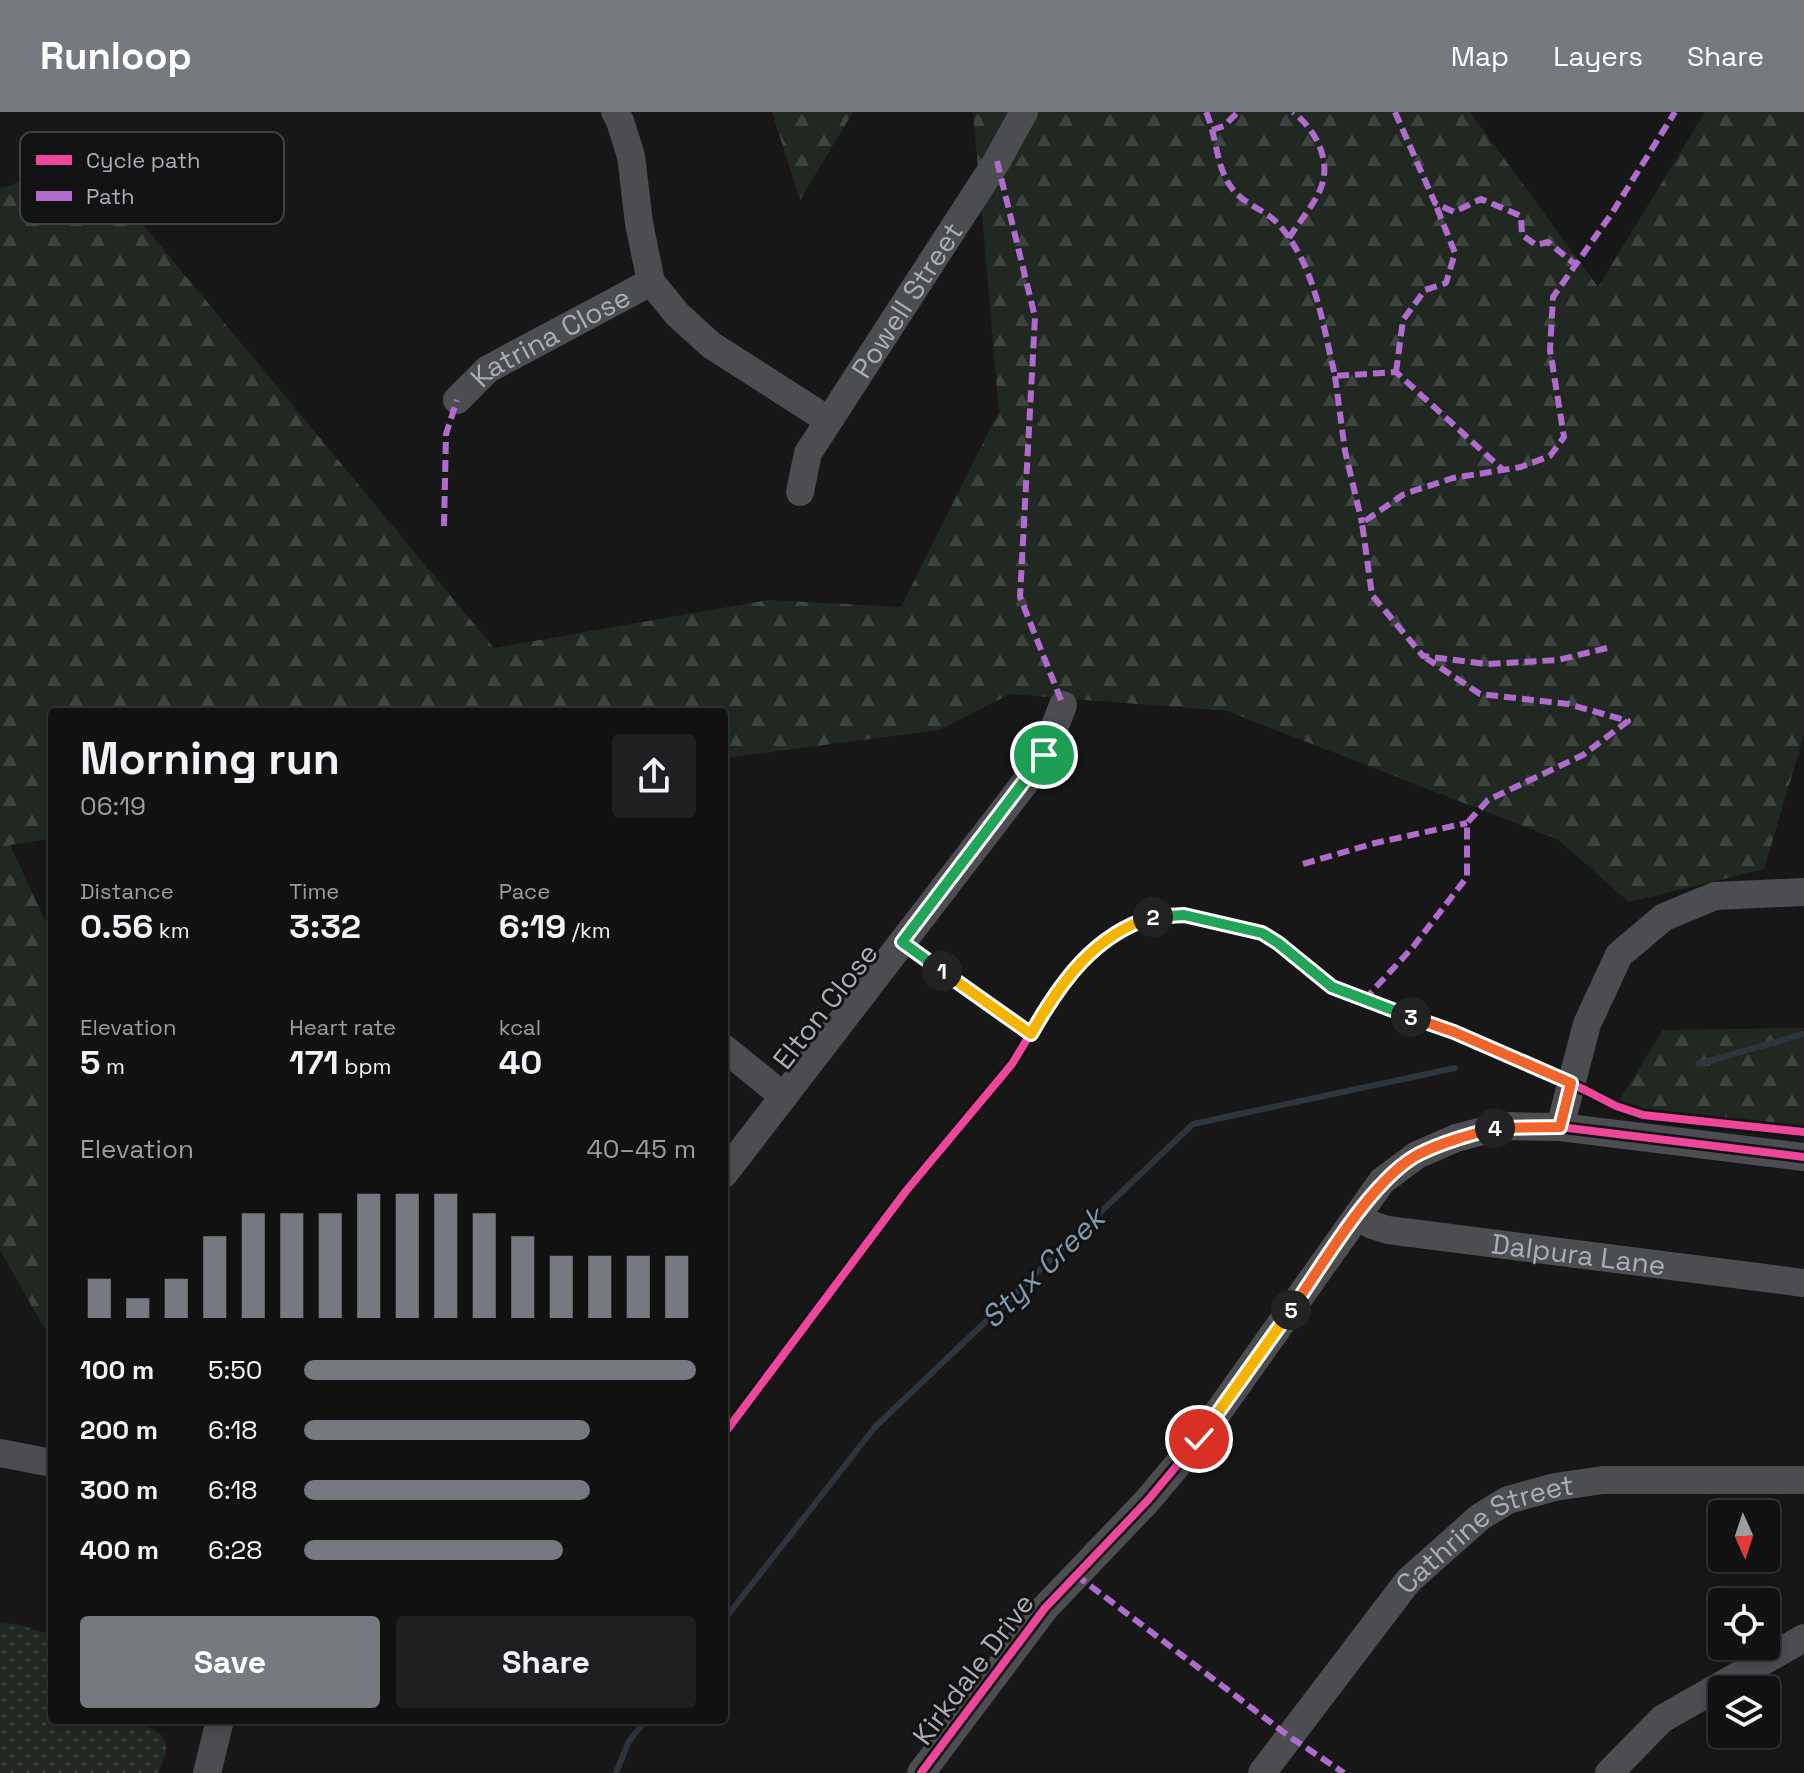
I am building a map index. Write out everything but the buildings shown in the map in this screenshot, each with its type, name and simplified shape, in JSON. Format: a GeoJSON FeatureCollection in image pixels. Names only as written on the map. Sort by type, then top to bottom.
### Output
{"type":"FeatureCollection","features":[{"type":"Feature","properties":{"kind":"street"},"geometry":{"type":"LineString","coordinates":[[615,112],[631,156],[639,223],[651,282],[677,314],[711,345],[828,420]]}},
{"type":"Feature","properties":{"kind":"street","name":"Powell Street"},"geometry":{"type":"LineString","coordinates":[[800,492],[808,453],[997,161],[1024,112]]}},
{"type":"Feature","properties":{"kind":"street","name":"Katrina Close"},"geometry":{"type":"LineString","coordinates":[[457,400],[488,369],[651,282]]}},
{"type":"Feature","properties":{"kind":"street","name":"Elton Close"},"geometry":{"type":"LineString","coordinates":[[728,1169],[1031,775],[1044,755],[1063,705]]}},
{"type":"Feature","properties":{"kind":"street"},"geometry":{"type":"LineString","coordinates":[[1560,1127],[1587,1024],[1619,955],[1664,917],[1715,896],[1804,892]]}},
{"type":"Feature","properties":{"kind":"street"},"geometry":{"type":"LineString","coordinates":[[728,1051],[783,1096]]}},
{"type":"Feature","properties":{"kind":"street","name":"Kirkdale Drive"},"geometry":{"type":"LineString","coordinates":[[921,1773],[1045,1608],[1148,1500],[1199,1439],[1382,1181],[1417,1155],[1456,1138],[1502,1126],[1560,1127],[1804,1157]]}},
{"type":"Feature","properties":{"kind":"street","name":"Dalpura Lane"},"geometry":{"type":"LineString","coordinates":[[1358,1215],[1372,1225],[1388,1230],[1804,1283]]}},
{"type":"Feature","properties":{"kind":"street"},"geometry":{"type":"LineString","coordinates":[[0,1453],[48,1462]]}},
{"type":"Feature","properties":{"kind":"street","name":"Cathrine Street"},"geometry":{"type":"LineString","coordinates":[[1262,1773],[1408,1581],[1480,1517],[1508,1500],[1555,1487],[1603,1480],[1804,1480]]}},
{"type":"Feature","properties":{"kind":"street"},"geometry":{"type":"LineString","coordinates":[[1609,1773],[1662,1719],[1804,1638]]}},
{"type":"Feature","properties":{"kind":"street"},"geometry":{"type":"LineString","coordinates":[[207,1773],[219,1724]]}},
{"type":"Feature","properties":{"kind":"green space"},"geometry":{"type":"Polygon","coordinates":[[[772,112],[853,112],[800,200],[772,112]]]}},
{"type":"Feature","properties":{"kind":"green space"},"geometry":{"type":"Polygon","coordinates":[[[973,112],[1470,112],[1598,287],[1705,112],[1804,112],[1804,735],[1764,869],[1629,902],[1557,839],[1227,711],[1010,694],[940,730],[728,757],[728,708],[48,708],[48,840],[10,845],[48,926],[48,1334],[0,1250],[0,189],[20,181],[20,224],[142,224],[494,648],[769,600],[901,607],[999,411],[973,112]]]}},
{"type":"Feature","properties":{"kind":"green space"},"geometry":{"type":"Polygon","coordinates":[[[1804,1028],[1804,1130],[1614,1109],[1663,1030],[1804,1028]]]}},
{"type":"Feature","properties":{"kind":"green space"},"geometry":{"type":"Polygon","coordinates":[[[0,1623],[20,1625],[48,1634],[48,1724],[139,1724],[152,1728],[162,1737],[166,1749],[158,1773],[0,1773],[0,1623]]]}},
{"type":"Feature","properties":{"kind":"waterway"},"geometry":{"type":"LineString","coordinates":[[1698,1064],[1804,1034]]}},
{"type":"Feature","properties":{"kind":"waterway","name":"Styx Creek"},"geometry":{"type":"LineString","coordinates":[[728,1615],[875,1427],[1193,1124],[1455,1068]]}},
{"type":"Feature","properties":{"kind":"waterway","name":"Styx Creek"},"geometry":{"type":"LineString","coordinates":[[616,1773],[629,1741],[643,1724]]}},
{"type":"Feature","properties":{"kind":"marked path"},"geometry":{"type":"LineString","coordinates":[[1206,112],[1220,165],[1229,184],[1241,198],[1275,221],[1302,259],[1322,317],[1335,376],[1396,372],[1503,470]]}},
{"type":"Feature","properties":{"kind":"marked path"},"geometry":{"type":"LineString","coordinates":[[1212,130],[1224,126],[1238,112]]}},
{"type":"Feature","properties":{"kind":"marked path"},"geometry":{"type":"LineString","coordinates":[[1289,238],[1317,196],[1324,168],[1320,146],[1308,127],[1293,112]]}},
{"type":"Feature","properties":{"kind":"marked path"},"geometry":{"type":"LineString","coordinates":[[1395,112],[1435,203],[1454,212],[1481,199],[1521,216],[1522,235],[1536,245],[1548,242],[1576,265]]}},
{"type":"Feature","properties":{"kind":"marked path"},"geometry":{"type":"LineString","coordinates":[[1607,648],[1558,660],[1487,664],[1423,656],[1372,595],[1362,523],[1404,494],[1453,478],[1521,467],[1550,456],[1564,437],[1550,350],[1553,297],[1612,213],[1675,112]]}},
{"type":"Feature","properties":{"kind":"marked path"},"geometry":{"type":"LineString","coordinates":[[997,161],[1035,317],[1020,597],[1063,705]]}},
{"type":"Feature","properties":{"kind":"marked path"},"geometry":{"type":"LineString","coordinates":[[1396,372],[1403,320],[1425,290],[1446,283],[1455,253],[1435,203]]}},
{"type":"Feature","properties":{"kind":"marked path"},"geometry":{"type":"LineString","coordinates":[[1335,376],[1345,451],[1362,523]]}},
{"type":"Feature","properties":{"kind":"marked path"},"geometry":{"type":"LineString","coordinates":[[444,526],[446,434],[457,400]]}},
{"type":"Feature","properties":{"kind":"marked path"},"geometry":{"type":"LineString","coordinates":[[1364,1000],[1413,947],[1467,877],[1467,823],[1488,800],[1583,755],[1628,721],[1568,704],[1480,694],[1426,658]]}},
{"type":"Feature","properties":{"kind":"marked path"},"geometry":{"type":"LineString","coordinates":[[1303,864],[1375,843],[1467,823]]}},
{"type":"Feature","properties":{"kind":"marked path"},"geometry":{"type":"LineString","coordinates":[[1076,1575],[1290,1737],[1344,1773]]}},
{"type":"Feature","properties":{"kind":"cycle path"},"geometry":{"type":"LineString","coordinates":[[728,1429],[906,1191],[1012,1064],[1075,968],[1103,942],[1131,925],[1153,917],[1184,915],[1262,933],[1342,992],[1454,1032],[1616,1106],[1643,1115],[1804,1132]]}},
{"type":"Feature","properties":{"kind":"cycle path"},"geometry":{"type":"LineString","coordinates":[[902,942],[1031,1034]]}},
{"type":"Feature","properties":{"kind":"cycle path"},"geometry":{"type":"LineString","coordinates":[[921,1773],[1045,1608],[1148,1500],[1199,1439],[1382,1181],[1417,1155],[1456,1138],[1502,1126],[1560,1127],[1804,1157]]}},
{"type":"Feature","properties":{"kind":"route"},"geometry":{"type":"LineString","coordinates":[[1044,755],[902,942],[1031,1034],[1067,977],[1103,942],[1146,919],[1161,915],[1184,915],[1262,933],[1342,992],[1454,1032],[1571,1083],[1560,1127],[1502,1126],[1456,1138],[1417,1155],[1382,1181],[1199,1439]]}}]}
